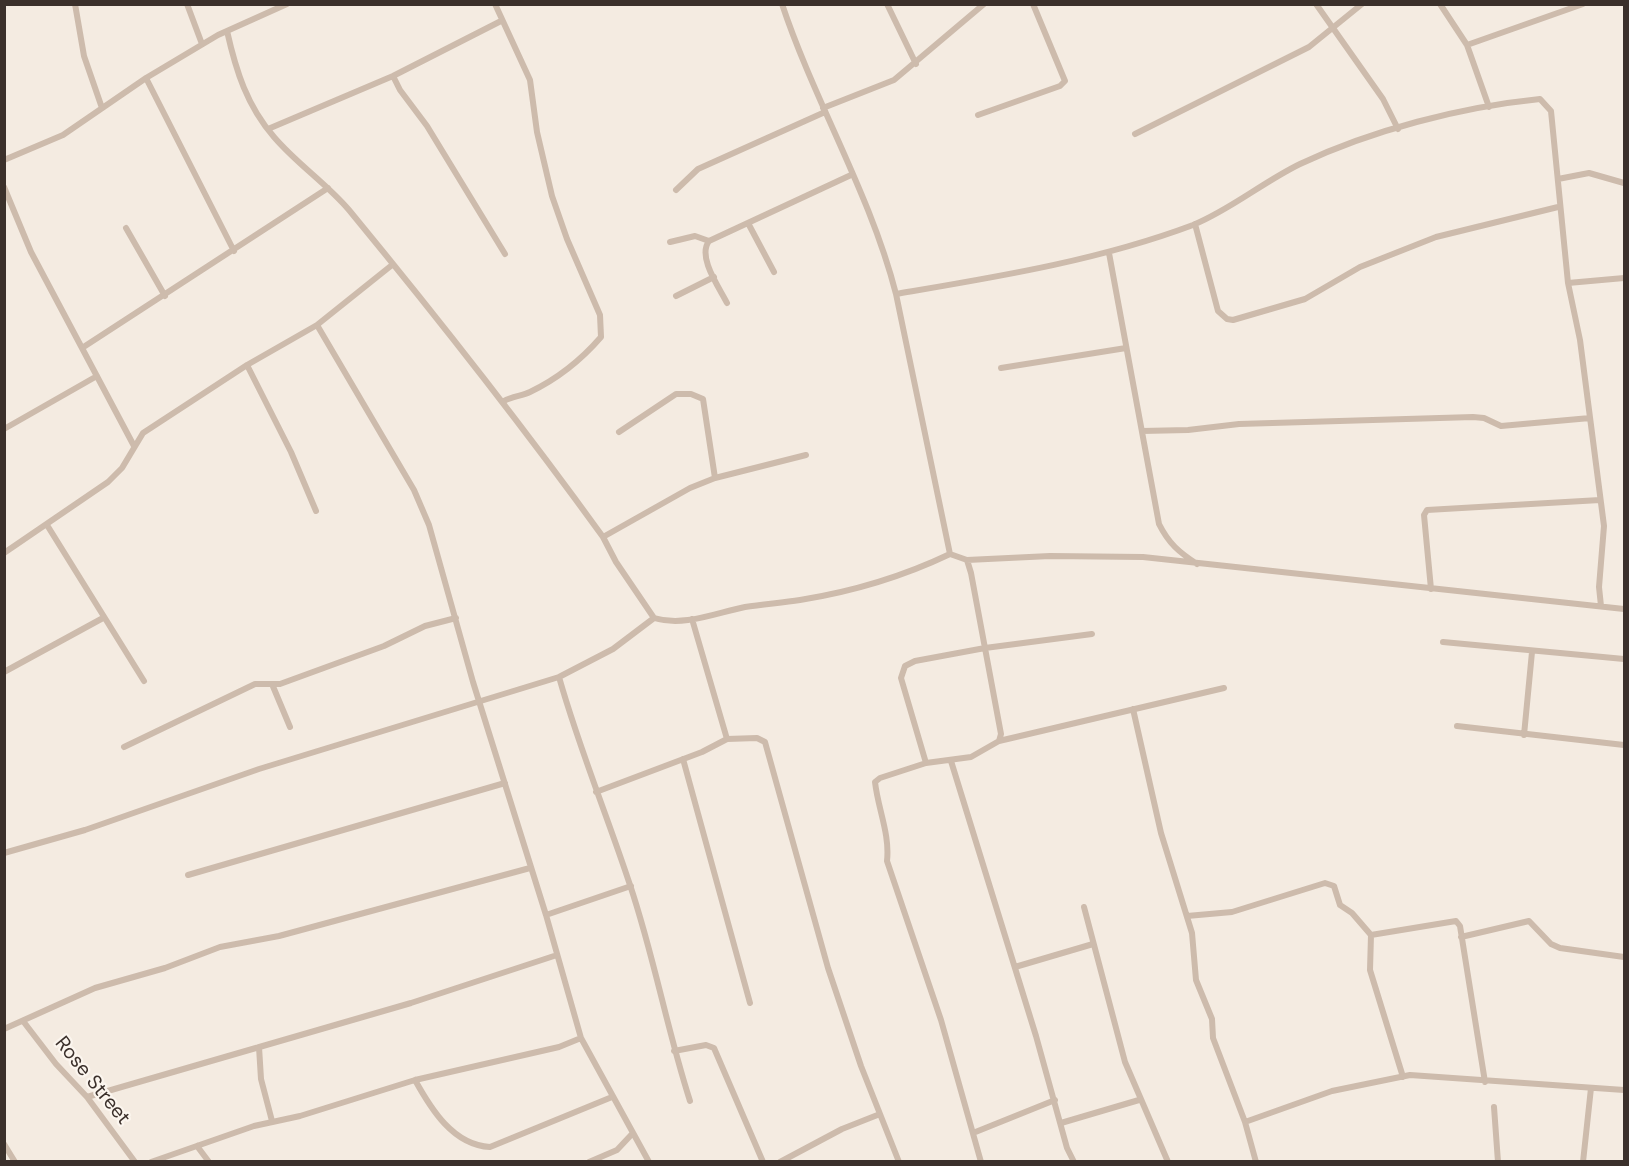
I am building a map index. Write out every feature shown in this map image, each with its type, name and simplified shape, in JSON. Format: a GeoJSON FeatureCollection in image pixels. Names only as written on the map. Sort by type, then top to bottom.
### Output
{"type":"FeatureCollection","features":[{"type":"Feature","properties":{"kind":"street"},"geometry":{"type":"LineString","coordinates":[[75,4],[84,56],[102,108]]}},
{"type":"Feature","properties":{"kind":"street"},"geometry":{"type":"LineString","coordinates":[[187,4],[202,44]]}},
{"type":"Feature","properties":{"kind":"street"},"geometry":{"type":"LineString","coordinates":[[4,160],[63,135],[146,78],[202,44],[272,8],[287,4]]}},
{"type":"Feature","properties":{"kind":"street"},"geometry":{"type":"LineString","coordinates":[[495,4],[530,80],[537,132],[552,196],[567,239],[600,315],[601,337],[585,356],[549,381],[528,393],[504,401]]}},
{"type":"Feature","properties":{"kind":"street"},"geometry":{"type":"LineString","coordinates":[[782,4],[798,51],[876,227],[896,294],[950,554]]}},
{"type":"Feature","properties":{"kind":"street"},"geometry":{"type":"LineString","coordinates":[[887,4],[916,64]]}},
{"type":"Feature","properties":{"kind":"street"},"geometry":{"type":"LineString","coordinates":[[676,190],[698,169],[894,80],[916,64],[984,4]]}},
{"type":"Feature","properties":{"kind":"street"},"geometry":{"type":"LineString","coordinates":[[978,115],[1060,86],[1065,81],[1033,4]]}},
{"type":"Feature","properties":{"kind":"street"},"geometry":{"type":"LineString","coordinates":[[1317,4],[1383,99],[1398,129]]}},
{"type":"Feature","properties":{"kind":"street"},"geometry":{"type":"LineString","coordinates":[[1135,134],[1309,47],[1362,4]]}},
{"type":"Feature","properties":{"kind":"street"},"geometry":{"type":"LineString","coordinates":[[1440,4],[1467,45],[1489,107]]}},
{"type":"Feature","properties":{"kind":"street"},"geometry":{"type":"LineString","coordinates":[[1467,45],[1583,4]]}},
{"type":"Feature","properties":{"kind":"street"},"geometry":{"type":"LineString","coordinates":[[268,129],[393,76],[501,21]]}},
{"type":"Feature","properties":{"kind":"street"},"geometry":{"type":"LineString","coordinates":[[227,31],[244,90],[268,129],[328,188],[504,401],[603,537],[616,562],[654,618],[668,622],[692,619],[746,607],[802,599],[912,571],[950,554],[967,560],[1050,556],[1143,557],[1198,565],[1624,609]]}},
{"type":"Feature","properties":{"kind":"street"},"geometry":{"type":"LineString","coordinates":[[393,76],[400,90],[427,126],[505,254]]}},
{"type":"Feature","properties":{"kind":"street"},"geometry":{"type":"LineString","coordinates":[[146,78],[234,251]]}},
{"type":"Feature","properties":{"kind":"street"},"geometry":{"type":"LineString","coordinates":[[896,294],[1110,253],[1195,224],[1299,165],[1352,142],[1478,107],[1540,99],[1548,106],[1568,283],[1580,340],[1604,526],[1599,587],[1601,606]]}},
{"type":"Feature","properties":{"kind":"street"},"geometry":{"type":"LineString","coordinates":[[1558,179],[1589,173],[1624,183]]}},
{"type":"Feature","properties":{"kind":"street"},"geometry":{"type":"LineString","coordinates":[[727,303],[705,256],[705,247],[709,241],[851,175]]}},
{"type":"Feature","properties":{"kind":"street"},"geometry":{"type":"LineString","coordinates":[[4,187],[27,244],[134,446]]}},
{"type":"Feature","properties":{"kind":"street"},"geometry":{"type":"LineString","coordinates":[[82,348],[328,188]]}},
{"type":"Feature","properties":{"kind":"street"},"geometry":{"type":"LineString","coordinates":[[1195,224],[1218,311],[1227,319],[1233,320],[1305,299],[1360,267],[1425,241],[1558,207]]}},
{"type":"Feature","properties":{"kind":"street"},"geometry":{"type":"LineString","coordinates":[[747,223],[774,272]]}},
{"type":"Feature","properties":{"kind":"street"},"geometry":{"type":"LineString","coordinates":[[126,228],[165,296]]}},
{"type":"Feature","properties":{"kind":"street"},"geometry":{"type":"LineString","coordinates":[[670,242],[694,236],[709,241]]}},
{"type":"Feature","properties":{"kind":"street"},"geometry":{"type":"LineString","coordinates":[[1110,253],[1159,524],[1168,542],[1177,552],[1198,565]]}},
{"type":"Feature","properties":{"kind":"street"},"geometry":{"type":"LineString","coordinates":[[4,553],[108,482],[122,468],[143,434],[247,365],[317,326],[392,265]]}},
{"type":"Feature","properties":{"kind":"street"},"geometry":{"type":"LineString","coordinates":[[676,296],[714,277]]}},
{"type":"Feature","properties":{"kind":"street"},"geometry":{"type":"LineString","coordinates":[[1568,283],[1624,278]]}},
{"type":"Feature","properties":{"kind":"street"},"geometry":{"type":"LineString","coordinates":[[317,326],[414,490],[444,572],[480,701],[581,1038],[632,1134],[649,1161]]}},
{"type":"Feature","properties":{"kind":"street"},"geometry":{"type":"LineString","coordinates":[[1001,368],[1126,348]]}},
{"type":"Feature","properties":{"kind":"street"},"geometry":{"type":"LineString","coordinates":[[247,365],[291,452],[316,512]]}},
{"type":"Feature","properties":{"kind":"street"},"geometry":{"type":"LineString","coordinates":[[5,429],[97,376]]}},
{"type":"Feature","properties":{"kind":"street"},"geometry":{"type":"LineString","coordinates":[[619,432],[676,394],[691,394],[703,399],[716,478]]}},
{"type":"Feature","properties":{"kind":"street"},"geometry":{"type":"LineString","coordinates":[[1142,431],[1188,430],[1239,424],[1473,417],[1484,418],[1501,426],[1590,418]]}},
{"type":"Feature","properties":{"kind":"street"},"geometry":{"type":"LineString","coordinates":[[603,537],[683,492],[716,478],[806,455]]}},
{"type":"Feature","properties":{"kind":"street"},"geometry":{"type":"LineString","coordinates":[[1431,589],[1424,515],[1427,510],[1599,500]]}},
{"type":"Feature","properties":{"kind":"street"},"geometry":{"type":"LineString","coordinates":[[47,525],[76,568],[103,618],[144,681]]}},
{"type":"Feature","properties":{"kind":"street"},"geometry":{"type":"LineString","coordinates":[[967,560],[1001,734],[999,741]]}},
{"type":"Feature","properties":{"kind":"street"},"geometry":{"type":"LineString","coordinates":[[4,672],[103,618]]}},
{"type":"Feature","properties":{"kind":"street"},"geometry":{"type":"LineString","coordinates":[[124,747],[255,684],[272,684],[384,646],[425,626],[456,618]]}},
{"type":"Feature","properties":{"kind":"street"},"geometry":{"type":"LineString","coordinates":[[4,853],[85,830],[259,769],[559,677],[613,649],[654,618]]}},
{"type":"Feature","properties":{"kind":"street"},"geometry":{"type":"LineString","coordinates":[[692,619],[727,739]]}},
{"type":"Feature","properties":{"kind":"street"},"geometry":{"type":"LineString","coordinates":[[926,763],[901,678],[905,666],[915,661],[985,648],[1092,634]]}},
{"type":"Feature","properties":{"kind":"street"},"geometry":{"type":"LineString","coordinates":[[1443,642],[1624,659]]}},
{"type":"Feature","properties":{"kind":"street"},"geometry":{"type":"LineString","coordinates":[[1524,735],[1532,651]]}},
{"type":"Feature","properties":{"kind":"street"},"geometry":{"type":"LineString","coordinates":[[559,677],[631,886],[674,1052],[690,1101]]}},
{"type":"Feature","properties":{"kind":"street"},"geometry":{"type":"LineString","coordinates":[[272,684],[290,727]]}},
{"type":"Feature","properties":{"kind":"street"},"geometry":{"type":"LineString","coordinates":[[981,1161],[940,1020],[887,861],[887,836],[875,782],[880,778],[926,763],[951,761],[981,753],[999,741],[1224,688]]}},
{"type":"Feature","properties":{"kind":"street"},"geometry":{"type":"LineString","coordinates":[[1133,709],[1161,833],[1194,940],[1196,980],[1212,1019],[1213,1038],[1245,1122],[1256,1161]]}},
{"type":"Feature","properties":{"kind":"street"},"geometry":{"type":"LineString","coordinates":[[1457,726],[1624,745]]}},
{"type":"Feature","properties":{"kind":"street"},"geometry":{"type":"LineString","coordinates":[[597,792],[683,759],[727,739],[757,738],[765,742],[828,968],[899,1161]]}},
{"type":"Feature","properties":{"kind":"street"},"geometry":{"type":"LineString","coordinates":[[683,759],[750,1003]]}},
{"type":"Feature","properties":{"kind":"street"},"geometry":{"type":"LineString","coordinates":[[951,761],[1055,1100],[1067,1148],[1074,1161]]}},
{"type":"Feature","properties":{"kind":"street"},"geometry":{"type":"LineString","coordinates":[[188,874],[505,783]]}},
{"type":"Feature","properties":{"kind":"street"},"geometry":{"type":"LineString","coordinates":[[4,1029],[95,988],[165,968],[220,947],[279,936],[530,868]]}},
{"type":"Feature","properties":{"kind":"street"},"geometry":{"type":"LineString","coordinates":[[1187,916],[1232,912],[1329,883],[1334,886],[1340,905],[1352,913],[1371,936],[1370,970],[1403,1077]]}},
{"type":"Feature","properties":{"kind":"street"},"geometry":{"type":"LineString","coordinates":[[546,915],[631,886]]}},
{"type":"Feature","properties":{"kind":"street"},"geometry":{"type":"LineString","coordinates":[[1084,907],[1125,1062],[1139,1100],[1168,1161]]}},
{"type":"Feature","properties":{"kind":"street"},"geometry":{"type":"LineString","coordinates":[[1371,936],[1446,921],[1456,921],[1460,926],[1485,1082]]}},
{"type":"Feature","properties":{"kind":"street"},"geometry":{"type":"LineString","coordinates":[[1461,937],[1529,921],[1551,944],[1560,948],[1624,957]]}},
{"type":"Feature","properties":{"kind":"street"},"geometry":{"type":"LineString","coordinates":[[1015,967],[1093,944]]}},
{"type":"Feature","properties":{"kind":"street"},"geometry":{"type":"LineString","coordinates":[[87,1096],[411,1003],[557,955]]}},
{"type":"Feature","properties":{"kind":"street","name":"Rose Street"},"geometry":{"type":"LineString","coordinates":[[23,1021],[56,1064],[87,1096],[135,1161]]}},
{"type":"Feature","properties":{"kind":"street"},"geometry":{"type":"LineString","coordinates":[[151,1161],[272,1121],[300,1116],[415,1080],[559,1047],[581,1038]]}},
{"type":"Feature","properties":{"kind":"street"},"geometry":{"type":"LineString","coordinates":[[674,1052],[706,1045],[714,1048],[763,1161]]}},
{"type":"Feature","properties":{"kind":"street"},"geometry":{"type":"LineString","coordinates":[[259,1047],[261,1079],[272,1121]]}},
{"type":"Feature","properties":{"kind":"street"},"geometry":{"type":"LineString","coordinates":[[1245,1122],[1332,1091],[1403,1077],[1624,1090]]}},
{"type":"Feature","properties":{"kind":"street"},"geometry":{"type":"LineString","coordinates":[[415,1080],[428,1104],[444,1123],[479,1146],[490,1147],[612,1097]]}},
{"type":"Feature","properties":{"kind":"street"},"geometry":{"type":"LineString","coordinates":[[1583,1161],[1591,1088]]}},
{"type":"Feature","properties":{"kind":"street"},"geometry":{"type":"LineString","coordinates":[[973,1133],[1055,1100]]}},
{"type":"Feature","properties":{"kind":"street"},"geometry":{"type":"LineString","coordinates":[[1061,1123],[1139,1100]]}},
{"type":"Feature","properties":{"kind":"street"},"geometry":{"type":"LineString","coordinates":[[1494,1107],[1498,1161]]}},
{"type":"Feature","properties":{"kind":"street"},"geometry":{"type":"LineString","coordinates":[[780,1161],[842,1129],[880,1114]]}},
{"type":"Feature","properties":{"kind":"street"},"geometry":{"type":"LineString","coordinates":[[589,1161],[616,1150],[632,1134]]}},
{"type":"Feature","properties":{"kind":"street"},"geometry":{"type":"LineString","coordinates":[[4,1144],[15,1161]]}},
{"type":"Feature","properties":{"kind":"street"},"geometry":{"type":"LineString","coordinates":[[197,1146],[209,1161]]}}]}
